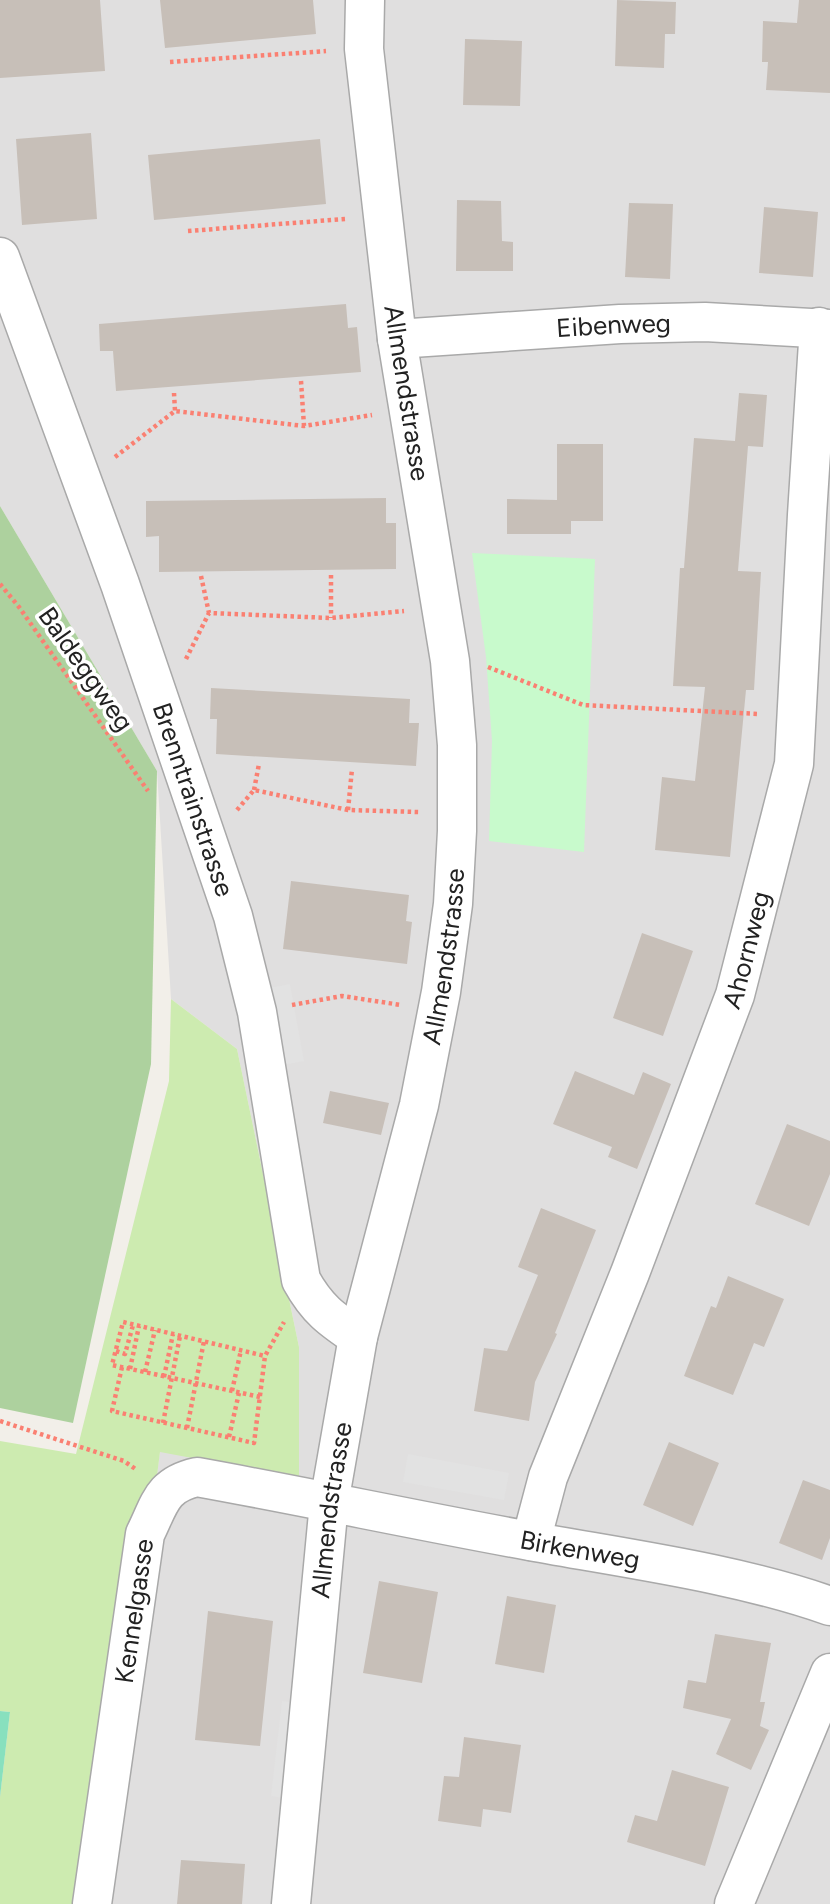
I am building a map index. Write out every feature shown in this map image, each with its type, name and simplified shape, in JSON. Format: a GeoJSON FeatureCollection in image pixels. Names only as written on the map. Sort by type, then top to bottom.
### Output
{"type":"FeatureCollection","features":[{"type":"Feature","properties":{"kind":"street","name":"Allmendstrasse"},"geometry":{"type":"LineString","coordinates":[[291,1904],[329,1503],[358,1337],[419,1105],[441,992],[453,904],[457,831],[457,745],[450,661],[397,339],[364,49],[365,0]]}},
{"type":"Feature","properties":{"kind":"street","name":"Brenntrainstrasse"},"geometry":{"type":"LineString","coordinates":[[0,257],[83,481],[233,916],[257,1012],[301,1280],[312,1300],[326,1316],[358,1337]]}},
{"type":"Feature","properties":{"kind":"street","name":"Eibenweg"},"geometry":{"type":"LineString","coordinates":[[397,339],[620,324],[705,322],[825,328]]}},
{"type":"Feature","properties":{"kind":"street","name":"Ahornweg"},"geometry":{"type":"LineString","coordinates":[[531,1541],[548,1476],[630,1273],[735,995],[794,764],[825,328]]}},
{"type":"Feature","properties":{"kind":"street"},"geometry":{"type":"LineString","coordinates":[[165,1492],[181,1481],[197,1477],[279,1491],[329,1503]]}},
{"type":"Feature","properties":{"kind":"street","name":"Kennelgasse"},"geometry":{"type":"LineString","coordinates":[[92,1904],[145,1534],[165,1492]]}},
{"type":"Feature","properties":{"kind":"street","name":"Birkenweg"},"geometry":{"type":"LineString","coordinates":[[329,1503],[666,1565],[802,1596],[830,1606]]}},
{"type":"Feature","properties":{"kind":"street"},"geometry":{"type":"LineString","coordinates":[[734,1904],[830,1672]]}},
{"type":"Feature","properties":{"kind":"path"},"geometry":{"type":"LineString","coordinates":[[170,62],[331,50]]}},
{"type":"Feature","properties":{"kind":"path"},"geometry":{"type":"LineString","coordinates":[[188,231],[328,221]]}},
{"type":"Feature","properties":{"kind":"path"},"geometry":{"type":"LineString","coordinates":[[301,381],[304,426]]}},
{"type":"Feature","properties":{"kind":"path"},"geometry":{"type":"LineString","coordinates":[[173,393],[175,411]]}},
{"type":"Feature","properties":{"kind":"path"},"geometry":{"type":"LineString","coordinates":[[83,481],[175,411],[304,426],[381,413]]}},
{"type":"Feature","properties":{"kind":"path"},"geometry":{"type":"LineString","coordinates":[[331,575],[331,618]]}},
{"type":"Feature","properties":{"kind":"path"},"geometry":{"type":"LineString","coordinates":[[162,708],[209,613],[201,576]]}},
{"type":"Feature","properties":{"kind":"path","name":"Baldeggweg"},"geometry":{"type":"LineString","coordinates":[[0,584],[150,794]]}},
{"type":"Feature","properties":{"kind":"path"},"geometry":{"type":"LineString","coordinates":[[209,613],[331,618],[411,611]]}},
{"type":"Feature","properties":{"kind":"path"},"geometry":{"type":"LineString","coordinates":[[450,661],[476,662],[583,705],[796,716]]}},
{"type":"Feature","properties":{"kind":"path"},"geometry":{"type":"LineString","coordinates":[[207,845],[254,790],[259,764]]}},
{"type":"Feature","properties":{"kind":"path"},"geometry":{"type":"LineString","coordinates":[[348,810],[352,769]]}},
{"type":"Feature","properties":{"kind":"path"},"geometry":{"type":"LineString","coordinates":[[254,790],[348,810],[427,812]]}},
{"type":"Feature","properties":{"kind":"path"},"geometry":{"type":"LineString","coordinates":[[257,1012],[342,996],[406,1006]]}},
{"type":"Feature","properties":{"kind":"path"},"geometry":{"type":"LineString","coordinates":[[122,1367],[112,1411],[254,1443],[265,1356],[287,1317],[312,1300]]}},
{"type":"Feature","properties":{"kind":"path"},"geometry":{"type":"LineString","coordinates":[[260,1397],[112,1366],[123,1322],[265,1356]]}},
{"type":"Feature","properties":{"kind":"path"},"geometry":{"type":"LineString","coordinates":[[116,1351],[125,1353],[136,1325]]}},
{"type":"Feature","properties":{"kind":"path"},"geometry":{"type":"LineString","coordinates":[[130,1369],[136,1325]]}},
{"type":"Feature","properties":{"kind":"path"},"geometry":{"type":"LineString","coordinates":[[145,1372],[155,1330]]}},
{"type":"Feature","properties":{"kind":"path"},"geometry":{"type":"LineString","coordinates":[[164,1377],[173,1334]]}},
{"type":"Feature","properties":{"kind":"path"},"geometry":{"type":"LineString","coordinates":[[163,1423],[180,1336]]}},
{"type":"Feature","properties":{"kind":"path"},"geometry":{"type":"LineString","coordinates":[[187,1428],[204,1341]]}},
{"type":"Feature","properties":{"kind":"path"},"geometry":{"type":"LineString","coordinates":[[232,1391],[242,1350]]}},
{"type":"Feature","properties":{"kind":"path"},"geometry":{"type":"LineString","coordinates":[[229,1437],[239,1393]]}},
{"type":"Feature","properties":{"kind":"path"},"geometry":{"type":"LineString","coordinates":[[0,1421],[124,1461],[165,1492]]}},
{"type":"Feature","properties":{"kind":"shaded area"},"geometry":{"type":"Polygon","coordinates":[[[0,0],[830,0],[830,1904],[103,1904],[160,1451],[299,1478],[299,1347],[237,1049],[171,999],[157,771],[0,506],[0,0]]]}},
{"type":"Feature","properties":{"kind":"shaded area"},"geometry":{"type":"Polygon","coordinates":[[[290,984],[304,1061],[278,1066],[264,989],[290,984]]]}},
{"type":"Feature","properties":{"kind":"shaded area"},"geometry":{"type":"Polygon","coordinates":[[[408,1454],[509,1473],[504,1500],[403,1482],[408,1454]]]}},
{"type":"Feature","properties":{"kind":"shaded area"},"geometry":{"type":"Polygon","coordinates":[[[282,1701],[295,1703],[285,1798],[271,1796],[282,1701]]]}},
{"type":"Feature","properties":{"kind":"green space"},"geometry":{"type":"Polygon","coordinates":[[[0,506],[157,771],[151,1064],[73,1423],[0,1408],[0,506]]]}},
{"type":"Feature","properties":{"kind":"green space"},"geometry":{"type":"Polygon","coordinates":[[[472,553],[595,559],[584,852],[489,841],[492,741],[486,657],[472,553]]]}},
{"type":"Feature","properties":{"kind":"green space"},"geometry":{"type":"Polygon","coordinates":[[[171,999],[237,1049],[299,1347],[299,1478],[160,1452],[103,1904],[0,1904],[0,1797],[10,1712],[0,1711],[0,1441],[76,1454],[169,1081],[171,999]]]}},
{"type":"Feature","properties":{"kind":"green space"},"geometry":{"type":"Polygon","coordinates":[[[0,1711],[10,1712],[0,1797],[0,1711]]]}},
{"type":"Feature","properties":{"kind":"building"},"geometry":{"type":"Polygon","coordinates":[[[0,0],[100,0],[105,71],[0,78],[0,0]]]}},
{"type":"Feature","properties":{"kind":"building"},"geometry":{"type":"Polygon","coordinates":[[[160,0],[313,0],[316,34],[165,48],[160,0]]]}},
{"type":"Feature","properties":{"kind":"building"},"geometry":{"type":"Polygon","coordinates":[[[617,0],[676,2],[675,34],[665,34],[664,68],[615,66],[617,0]]]}},
{"type":"Feature","properties":{"kind":"building"},"geometry":{"type":"Polygon","coordinates":[[[799,0],[830,0],[830,93],[766,90],[768,62],[762,62],[763,21],[797,23],[799,0]]]}},
{"type":"Feature","properties":{"kind":"building"},"geometry":{"type":"Polygon","coordinates":[[[465,39],[522,41],[520,106],[463,105],[465,39]]]}},
{"type":"Feature","properties":{"kind":"building"},"geometry":{"type":"Polygon","coordinates":[[[91,133],[97,219],[22,225],[16,139],[91,133]]]}},
{"type":"Feature","properties":{"kind":"building"},"geometry":{"type":"Polygon","coordinates":[[[320,139],[326,204],[154,220],[148,155],[320,139]]]}},
{"type":"Feature","properties":{"kind":"building"},"geometry":{"type":"Polygon","coordinates":[[[457,200],[501,201],[502,241],[513,242],[513,271],[456,271],[457,200]]]}},
{"type":"Feature","properties":{"kind":"building"},"geometry":{"type":"Polygon","coordinates":[[[629,203],[673,204],[670,279],[625,277],[629,203]]]}},
{"type":"Feature","properties":{"kind":"building"},"geometry":{"type":"Polygon","coordinates":[[[764,207],[818,212],[813,277],[759,273],[764,207]]]}},
{"type":"Feature","properties":{"kind":"building"},"geometry":{"type":"Polygon","coordinates":[[[346,304],[348,328],[357,327],[361,372],[116,391],[113,351],[100,351],[99,324],[346,304]]]}},
{"type":"Feature","properties":{"kind":"building"},"geometry":{"type":"Polygon","coordinates":[[[739,393],[767,395],[763,447],[748,446],[738,571],[761,572],[754,690],[746,690],[730,857],[655,850],[662,777],[695,781],[705,687],[673,686],[680,568],[684,568],[694,438],[735,441],[739,393]]]}},
{"type":"Feature","properties":{"kind":"building"},"geometry":{"type":"Polygon","coordinates":[[[557,444],[603,444],[603,521],[571,521],[571,534],[507,534],[507,499],[557,500],[557,444]]]}},
{"type":"Feature","properties":{"kind":"building"},"geometry":{"type":"Polygon","coordinates":[[[386,498],[386,523],[396,523],[396,569],[159,572],[159,536],[146,537],[146,501],[386,498]]]}},
{"type":"Feature","properties":{"kind":"building"},"geometry":{"type":"Polygon","coordinates":[[[211,688],[410,699],[409,723],[419,723],[416,766],[216,754],[217,719],[210,719],[211,688]]]}},
{"type":"Feature","properties":{"kind":"building"},"geometry":{"type":"Polygon","coordinates":[[[291,881],[409,895],[406,921],[412,922],[407,964],[283,949],[291,881]]]}},
{"type":"Feature","properties":{"kind":"building"},"geometry":{"type":"Polygon","coordinates":[[[642,933],[693,951],[663,1036],[613,1018],[642,933]]]}},
{"type":"Feature","properties":{"kind":"building"},"geometry":{"type":"Polygon","coordinates":[[[575,1071],[634,1095],[643,1072],[671,1084],[637,1169],[608,1157],[612,1147],[553,1124],[575,1071]]]}},
{"type":"Feature","properties":{"kind":"building"},"geometry":{"type":"Polygon","coordinates":[[[330,1091],[389,1103],[381,1135],[323,1123],[330,1091]]]}},
{"type":"Feature","properties":{"kind":"building"},"geometry":{"type":"Polygon","coordinates":[[[787,1124],[830,1141],[830,1174],[809,1226],[755,1204],[787,1124]]]}},
{"type":"Feature","properties":{"kind":"building"},"geometry":{"type":"Polygon","coordinates":[[[541,1208],[596,1230],[555,1333],[557,1334],[535,1382],[529,1421],[474,1411],[484,1348],[507,1351],[538,1275],[518,1267],[541,1208]]]}},
{"type":"Feature","properties":{"kind":"building"},"geometry":{"type":"Polygon","coordinates":[[[728,1276],[784,1299],[764,1347],[754,1343],[733,1395],[684,1376],[711,1306],[716,1308],[728,1276]]]}},
{"type":"Feature","properties":{"kind":"building"},"geometry":{"type":"Polygon","coordinates":[[[669,1442],[719,1463],[693,1526],[643,1505],[669,1442]]]}},
{"type":"Feature","properties":{"kind":"building"},"geometry":{"type":"Polygon","coordinates":[[[803,1480],[830,1490],[830,1538],[822,1560],[779,1543],[803,1480]]]}},
{"type":"Feature","properties":{"kind":"building"},"geometry":{"type":"Polygon","coordinates":[[[379,1581],[438,1592],[422,1683],[363,1673],[379,1581]]]}},
{"type":"Feature","properties":{"kind":"building"},"geometry":{"type":"Polygon","coordinates":[[[507,1596],[556,1605],[544,1673],[495,1664],[507,1596]]]}},
{"type":"Feature","properties":{"kind":"building"},"geometry":{"type":"Polygon","coordinates":[[[208,1611],[273,1621],[260,1746],[195,1740],[208,1611]]]}},
{"type":"Feature","properties":{"kind":"building"},"geometry":{"type":"Polygon","coordinates":[[[715,1634],[771,1643],[760,1702],[765,1702],[760,1726],[769,1730],[751,1770],[716,1754],[731,1719],[683,1708],[688,1680],[706,1683],[715,1634]]]}},
{"type":"Feature","properties":{"kind":"building"},"geometry":{"type":"Polygon","coordinates":[[[464,1737],[521,1745],[511,1813],[483,1809],[481,1827],[438,1821],[444,1776],[459,1777],[464,1737]]]}},
{"type":"Feature","properties":{"kind":"building"},"geometry":{"type":"Polygon","coordinates":[[[672,1770],[729,1787],[705,1866],[627,1842],[635,1815],[657,1821],[672,1770]]]}},
{"type":"Feature","properties":{"kind":"building"},"geometry":{"type":"Polygon","coordinates":[[[181,1860],[245,1864],[242,1904],[177,1904],[181,1860]]]}}]}
